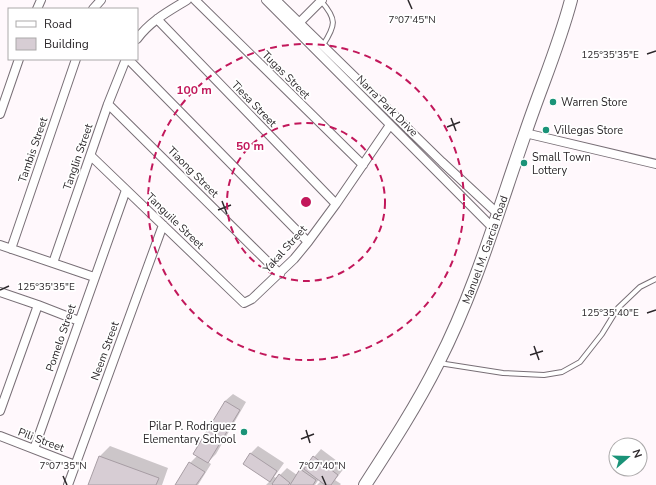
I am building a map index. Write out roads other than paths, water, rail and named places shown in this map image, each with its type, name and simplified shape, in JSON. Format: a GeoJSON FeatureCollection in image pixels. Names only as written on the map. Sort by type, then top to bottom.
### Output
{"type":"FeatureCollection","features":[{"type":"Feature","properties":{"kind":"main road","name":"Manuel M. Garcia Road"},"geometry":{"type":"LineString","coordinates":[[366,485],[401,429],[439,363],[472,285],[563,30],[571,0]]}},
{"type":"Feature","properties":{"kind":"street"},"geometry":{"type":"LineString","coordinates":[[94,8],[102,0]]}},
{"type":"Feature","properties":{"kind":"street"},"geometry":{"type":"LineString","coordinates":[[138,38],[143,31],[157,19],[187,0]]}},
{"type":"Feature","properties":{"kind":"street","name":"Tugas Street"},"geometry":{"type":"LineString","coordinates":[[195,0],[362,165]]}},
{"type":"Feature","properties":{"kind":"street","name":"Narra Park Drive"},"geometry":{"type":"LineString","coordinates":[[266,0],[296,25],[498,214]]}},
{"type":"Feature","properties":{"kind":"street","name":"Narra Park Drive"},"geometry":{"type":"LineString","coordinates":[[276,0],[296,25]]}},
{"type":"Feature","properties":{"kind":"street"},"geometry":{"type":"LineString","coordinates":[[296,25],[322,0]]}},
{"type":"Feature","properties":{"kind":"street","name":"Tiesa Street"},"geometry":{"type":"LineString","coordinates":[[157,19],[336,204]]}},
{"type":"Feature","properties":{"kind":"street","name":"Narra Park Drive"},"geometry":{"type":"LineString","coordinates":[[320,49],[390,125],[493,228]]}},
{"type":"Feature","properties":{"kind":"street"},"geometry":{"type":"LineString","coordinates":[[0,114],[19,60]]}},
{"type":"Feature","properties":{"kind":"street","name":"Tambis Street"},"geometry":{"type":"LineString","coordinates":[[11,249],[76,60]]}},
{"type":"Feature","properties":{"kind":"street","name":"Tanglin Street"},"geometry":{"type":"LineString","coordinates":[[53,263],[108,104],[127,60]]}},
{"type":"Feature","properties":{"kind":"street"},"geometry":{"type":"LineString","coordinates":[[128,60],[308,242]]}},
{"type":"Feature","properties":{"kind":"street","name":"Tiaong Street"},"geometry":{"type":"LineString","coordinates":[[108,104],[280,274]]}},
{"type":"Feature","properties":{"kind":"street","name":"Yakal Street"},"geometry":{"type":"LineString","coordinates":[[244,303],[252,299],[280,274],[308,242],[390,125]]}},
{"type":"Feature","properties":{"kind":"street"},"geometry":{"type":"LineString","coordinates":[[525,133],[656,164]]}},
{"type":"Feature","properties":{"kind":"street","name":"Tanguile Street"},"geometry":{"type":"LineString","coordinates":[[91,156],[244,303]]}},
{"type":"Feature","properties":{"kind":"street","name":"Pomelo Street"},"geometry":{"type":"LineString","coordinates":[[34,449],[126,190]]}},
{"type":"Feature","properties":{"kind":"street","name":"Neem Street"},"geometry":{"type":"LineString","coordinates":[[68,485],[163,225]]}},
{"type":"Feature","properties":{"kind":"street"},"geometry":{"type":"LineString","coordinates":[[0,245],[94,278]]}},
{"type":"Feature","properties":{"kind":"street"},"geometry":{"type":"LineString","coordinates":[[0,292],[79,321]]}},
{"type":"Feature","properties":{"kind":"street"},"geometry":{"type":"LineString","coordinates":[[0,411],[38,305]]}},
{"type":"Feature","properties":{"kind":"street","name":"Pili Street"},"geometry":{"type":"LineString","coordinates":[[0,436],[75,465]]}},
{"type":"Feature","properties":{"kind":"lane"},"geometry":{"type":"LineString","coordinates":[[320,49],[330,34],[333,26],[332,15],[322,0]]}},
{"type":"Feature","properties":{"kind":"lane"},"geometry":{"type":"LineString","coordinates":[[439,363],[503,373],[544,375],[562,372],[580,362],[602,334],[618,308],[640,287],[656,279]]}},
{"type":"Feature","properties":{"kind":"place","name":"Warren Store"},"geometry":{"type":"Point","coordinates":[553,102]}},
{"type":"Feature","properties":{"kind":"place","name":"Villegas Store"},"geometry":{"type":"Point","coordinates":[546,130]}},
{"type":"Feature","properties":{"kind":"place","name":"Small Town Lottery"},"geometry":{"type":"Point","coordinates":[524,163]}},
{"type":"Feature","properties":{"kind":"place","name":"Pilar P. Rodriguez Elementary School"},"geometry":{"type":"Point","coordinates":[244,432]}}]}
